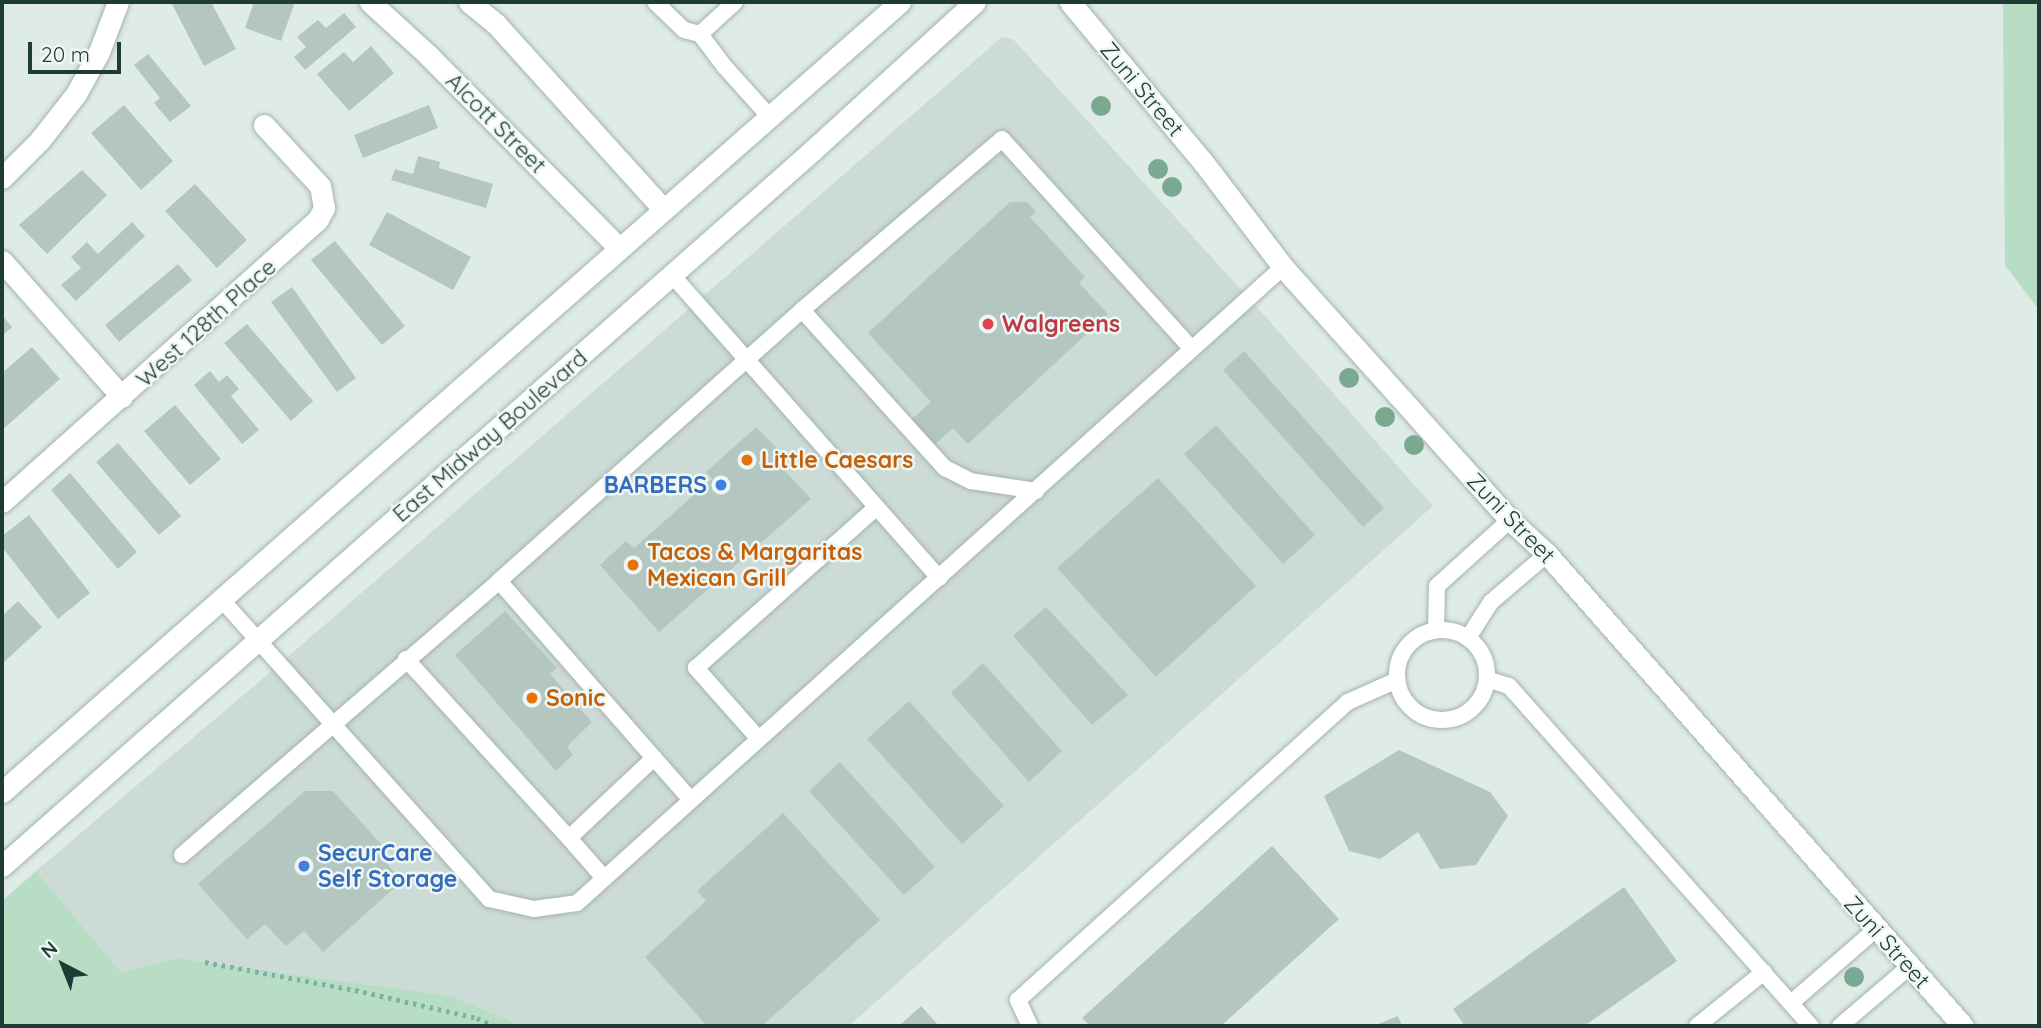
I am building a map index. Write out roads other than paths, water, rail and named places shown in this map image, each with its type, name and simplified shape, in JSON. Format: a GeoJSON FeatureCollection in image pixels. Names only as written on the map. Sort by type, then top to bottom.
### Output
{"type":"FeatureCollection","features":[{"type":"Feature","properties":{"kind":"main road"},"geometry":{"type":"LineString","coordinates":[[2,178],[40,140],[76,94],[99,52],[118,2]]}},
{"type":"Feature","properties":{"kind":"main road","name":"Alcott Street"},"geometry":{"type":"LineString","coordinates":[[370,2],[428,55],[619,248]]}},
{"type":"Feature","properties":{"kind":"main road"},"geometry":{"type":"LineString","coordinates":[[469,2],[496,24],[663,209]]}},
{"type":"Feature","properties":{"kind":"main road"},"geometry":{"type":"LineString","coordinates":[[2,792],[900,2]]}},
{"type":"Feature","properties":{"kind":"main road","name":"East Midway Boulevard"},"geometry":{"type":"LineString","coordinates":[[2,866],[672,275],[975,2]]}},
{"type":"Feature","properties":{"kind":"main road","name":"Zuni Street"},"geometry":{"type":"LineString","coordinates":[[1070,2],[1203,162],[1283,267],[1510,520],[1546,554],[1875,930],[1963,1026]]}},
{"type":"Feature","properties":{"kind":"main road","name":"West 128th Place"},"geometry":{"type":"LineString","coordinates":[[2,502],[318,219],[324,208],[320,186],[264,125]]}},
{"type":"Feature","properties":{"kind":"main road"},"geometry":{"type":"LineString","coordinates":[[2,261],[122,397]]}},
{"type":"Feature","properties":{"kind":"lane"},"geometry":{"type":"LineString","coordinates":[[656,2],[684,30],[700,34],[769,116]]}},
{"type":"Feature","properties":{"kind":"lane"},"geometry":{"type":"LineString","coordinates":[[700,34],[735,2]]}},
{"type":"Feature","properties":{"kind":"lane"},"geometry":{"type":"LineString","coordinates":[[182,855],[331,723],[499,581],[802,310],[1002,139],[1192,349]]}},
{"type":"Feature","properties":{"kind":"lane"},"geometry":{"type":"LineString","coordinates":[[221,599],[489,899],[534,909],[577,903],[1283,267]]}},
{"type":"Feature","properties":{"kind":"lane"},"geometry":{"type":"LineString","coordinates":[[672,275],[939,578]]}},
{"type":"Feature","properties":{"kind":"lane"},"geometry":{"type":"LineString","coordinates":[[802,310],[945,468],[971,481],[1036,491]]}},
{"type":"Feature","properties":{"kind":"lane"},"geometry":{"type":"LineString","coordinates":[[758,738],[696,668],[877,507]]}},
{"type":"Feature","properties":{"kind":"lane"},"geometry":{"type":"LineString","coordinates":[[1436,630],[1437,586],[1510,520]]}},
{"type":"Feature","properties":{"kind":"lane"},"geometry":{"type":"LineString","coordinates":[[1468,638],[1491,602],[1546,554]]}},
{"type":"Feature","properties":{"kind":"lane"},"geometry":{"type":"LineString","coordinates":[[499,581],[691,800]]}},
{"type":"Feature","properties":{"kind":"lane"},"geometry":{"type":"LineString","coordinates":[[1436,630],[1447,630],[1468,638],[1479,649],[1486,663],[1487,679],[1483,694],[1474,707],[1446,720],[1430,719],[1416,713],[1405,702],[1397,680],[1400,657],[1409,644],[1421,635],[1436,630]]}},
{"type":"Feature","properties":{"kind":"lane"},"geometry":{"type":"LineString","coordinates":[[406,659],[604,878]]}},
{"type":"Feature","properties":{"kind":"lane"},"geometry":{"type":"LineString","coordinates":[[1487,679],[1509,686],[1811,1026]]}},
{"type":"Feature","properties":{"kind":"lane"},"geometry":{"type":"LineString","coordinates":[[1030,1026],[1018,1000],[1348,702],[1397,680]]}},
{"type":"Feature","properties":{"kind":"lane"},"geometry":{"type":"LineString","coordinates":[[569,838],[654,758]]}},
{"type":"Feature","properties":{"kind":"lane"},"geometry":{"type":"LineString","coordinates":[[1791,1003],[1875,930]]}},
{"type":"Feature","properties":{"kind":"lane"},"geometry":{"type":"LineString","coordinates":[[1840,1026],[1909,967]]}},
{"type":"Feature","properties":{"kind":"lane"},"geometry":{"type":"LineString","coordinates":[[1697,1026],[1764,972]]}},
{"type":"Feature","properties":{"kind":"place","name":"Walgreens"},"geometry":{"type":"Point","coordinates":[988,324]}},
{"type":"Feature","properties":{"kind":"place","name":"Little Caesars"},"geometry":{"type":"Point","coordinates":[747,460]}},
{"type":"Feature","properties":{"kind":"place","name":"BARBERS"},"geometry":{"type":"Point","coordinates":[721,485]}},
{"type":"Feature","properties":{"kind":"place","name":"Tacos & Margaritas Mexican Grill"},"geometry":{"type":"Point","coordinates":[633,565]}},
{"type":"Feature","properties":{"kind":"place","name":"Sonic"},"geometry":{"type":"Point","coordinates":[532,698]}},
{"type":"Feature","properties":{"kind":"place","name":"SecurCare Self Storage"},"geometry":{"type":"Point","coordinates":[304,866]}}]}
